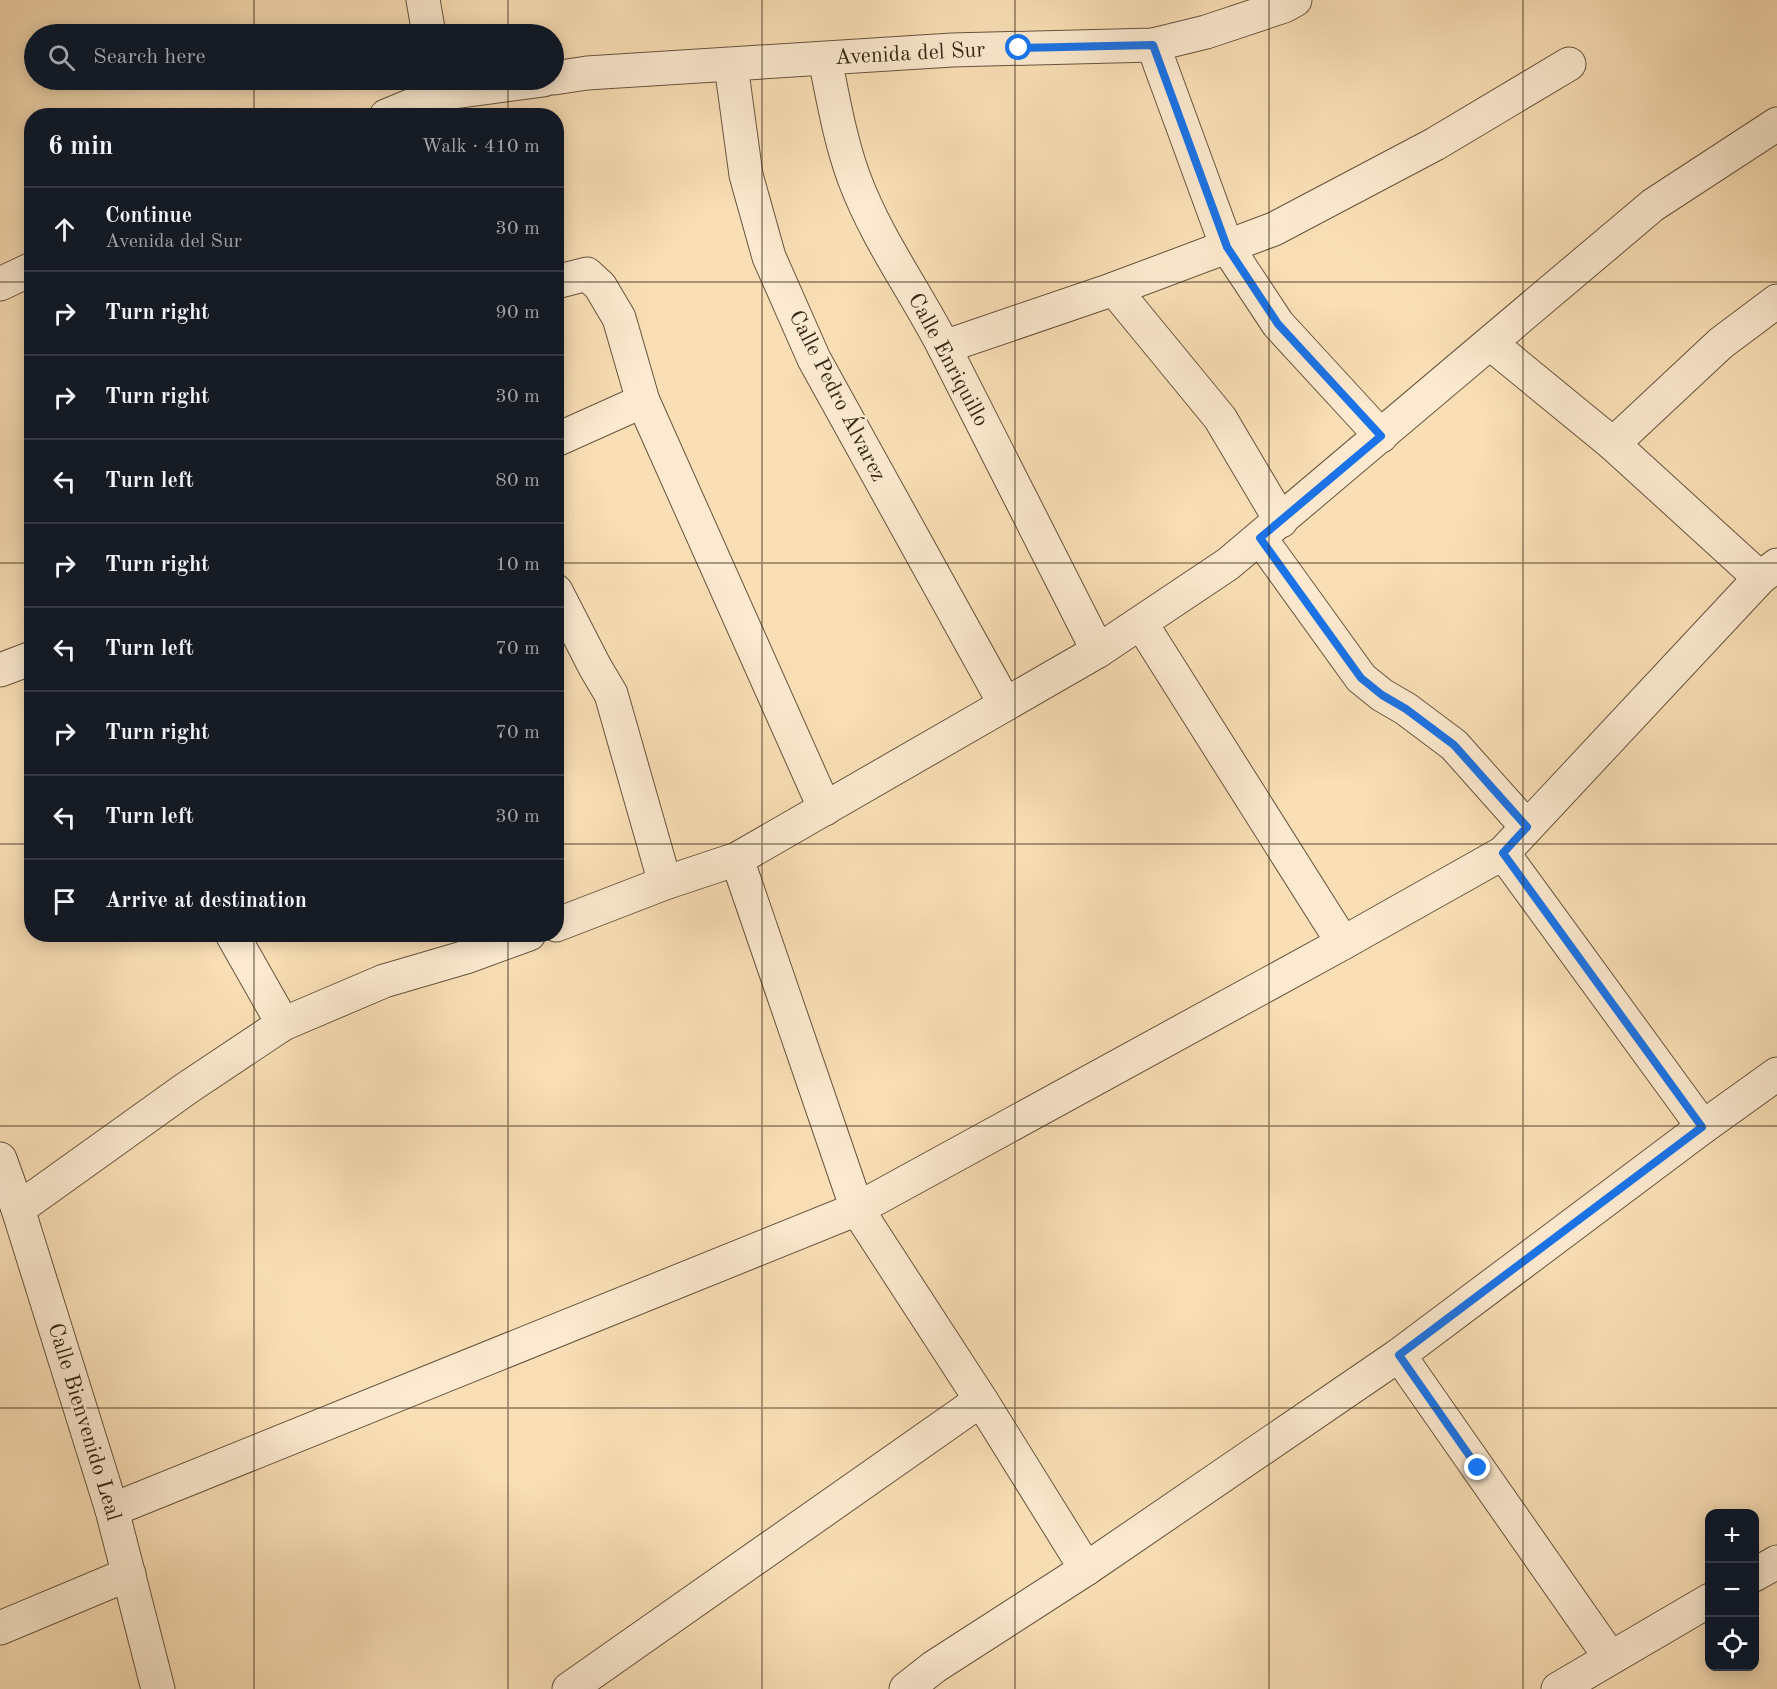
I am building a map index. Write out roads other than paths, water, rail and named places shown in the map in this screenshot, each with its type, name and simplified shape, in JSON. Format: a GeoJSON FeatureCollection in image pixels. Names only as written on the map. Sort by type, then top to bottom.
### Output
{"type":"FeatureCollection","features":[{"type":"Feature","properties":{"kind":"street"},"geometry":{"type":"LineString","coordinates":[[423,0],[427,24]]}},
{"type":"Feature","properties":{"kind":"street","name":"Avenida del Sur"},"geometry":{"type":"LineString","coordinates":[[564,76],[587,73],[952,50],[1153,45],[1206,32],[1284,6],[1295,0]]}},
{"type":"Feature","properties":{"kind":"street"},"geometry":{"type":"LineString","coordinates":[[1153,45],[1227,247],[1278,324],[1381,436]]}},
{"type":"Feature","properties":{"kind":"street","name":"Calle Enriquillo"},"geometry":{"type":"LineString","coordinates":[[825,59],[843,140],[854,177],[870,215],[944,347],[1098,651]]}},
{"type":"Feature","properties":{"kind":"street","name":"Calle Pedro Álvarez"},"geometry":{"type":"LineString","coordinates":[[730,64],[746,175],[774,267],[814,359],[1005,704]]}},
{"type":"Feature","properties":{"kind":"street"},"geometry":{"type":"LineString","coordinates":[[944,347],[1113,289],[1274,229],[1435,144],[1569,64]]}},
{"type":"Feature","properties":{"kind":"street"},"geometry":{"type":"LineString","coordinates":[[400,108],[433,90]]}},
{"type":"Feature","properties":{"kind":"street"},"geometry":{"type":"LineString","coordinates":[[564,922],[737,858],[1098,651],[1141,623],[1228,564],[1653,205],[1777,124]]}},
{"type":"Feature","properties":{"kind":"street"},"geometry":{"type":"LineString","coordinates":[[0,284],[24,273]]}},
{"type":"Feature","properties":{"kind":"street"},"geometry":{"type":"LineString","coordinates":[[564,280],[587,274],[600,286],[619,318],[642,401],[825,808]]}},
{"type":"Feature","properties":{"kind":"street"},"geometry":{"type":"LineString","coordinates":[[1113,289],[1220,418],[1270,529],[1361,678],[1454,745],[1527,827]]}},
{"type":"Feature","properties":{"kind":"street"},"geometry":{"type":"LineString","coordinates":[[1613,444],[1721,343],[1777,302]]}},
{"type":"Feature","properties":{"kind":"street"},"geometry":{"type":"LineString","coordinates":[[112,1510],[857,1209],[1503,853],[1769,571],[1491,344]]}},
{"type":"Feature","properties":{"kind":"street"},"geometry":{"type":"LineString","coordinates":[[564,436],[642,401]]}},
{"type":"Feature","properties":{"kind":"street"},"geometry":{"type":"LineString","coordinates":[[564,607],[611,693],[665,883]]}},
{"type":"Feature","properties":{"kind":"street"},"geometry":{"type":"LineString","coordinates":[[1141,623],[1343,943]]}},
{"type":"Feature","properties":{"kind":"street"},"geometry":{"type":"LineString","coordinates":[[0,670],[24,661]]}},
{"type":"Feature","properties":{"kind":"street"},"geometry":{"type":"LineString","coordinates":[[1503,853],[1702,1127]]}},
{"type":"Feature","properties":{"kind":"street"},"geometry":{"type":"LineString","coordinates":[[737,858],[857,1209],[981,1400],[1086,1569]]}},
{"type":"Feature","properties":{"kind":"street"},"geometry":{"type":"LineString","coordinates":[[237,942],[284,1024]]}},
{"type":"Feature","properties":{"kind":"street"},"geometry":{"type":"LineString","coordinates":[[18,1209],[187,1088],[284,1024],[464,946],[486,942]]}},
{"type":"Feature","properties":{"kind":"street"},"geometry":{"type":"LineString","coordinates":[[906,1689],[934,1667],[1086,1569],[1399,1355],[1702,1127],[1777,1074]]}},
{"type":"Feature","properties":{"kind":"street","name":"Calle Bienvenido Leal"},"geometry":{"type":"LineString","coordinates":[[0,1158],[112,1510],[158,1689]]}},
{"type":"Feature","properties":{"kind":"street"},"geometry":{"type":"LineString","coordinates":[[1399,1355],[1610,1657]]}},
{"type":"Feature","properties":{"kind":"street"},"geometry":{"type":"LineString","coordinates":[[569,1689],[981,1400]]}},
{"type":"Feature","properties":{"kind":"street"},"geometry":{"type":"LineString","coordinates":[[1759,1573],[1777,1562]]}},
{"type":"Feature","properties":{"kind":"street"},"geometry":{"type":"LineString","coordinates":[[0,1628],[129,1574]]}},
{"type":"Feature","properties":{"kind":"street"},"geometry":{"type":"LineString","coordinates":[[1558,1689],[1705,1603]]}}]}
